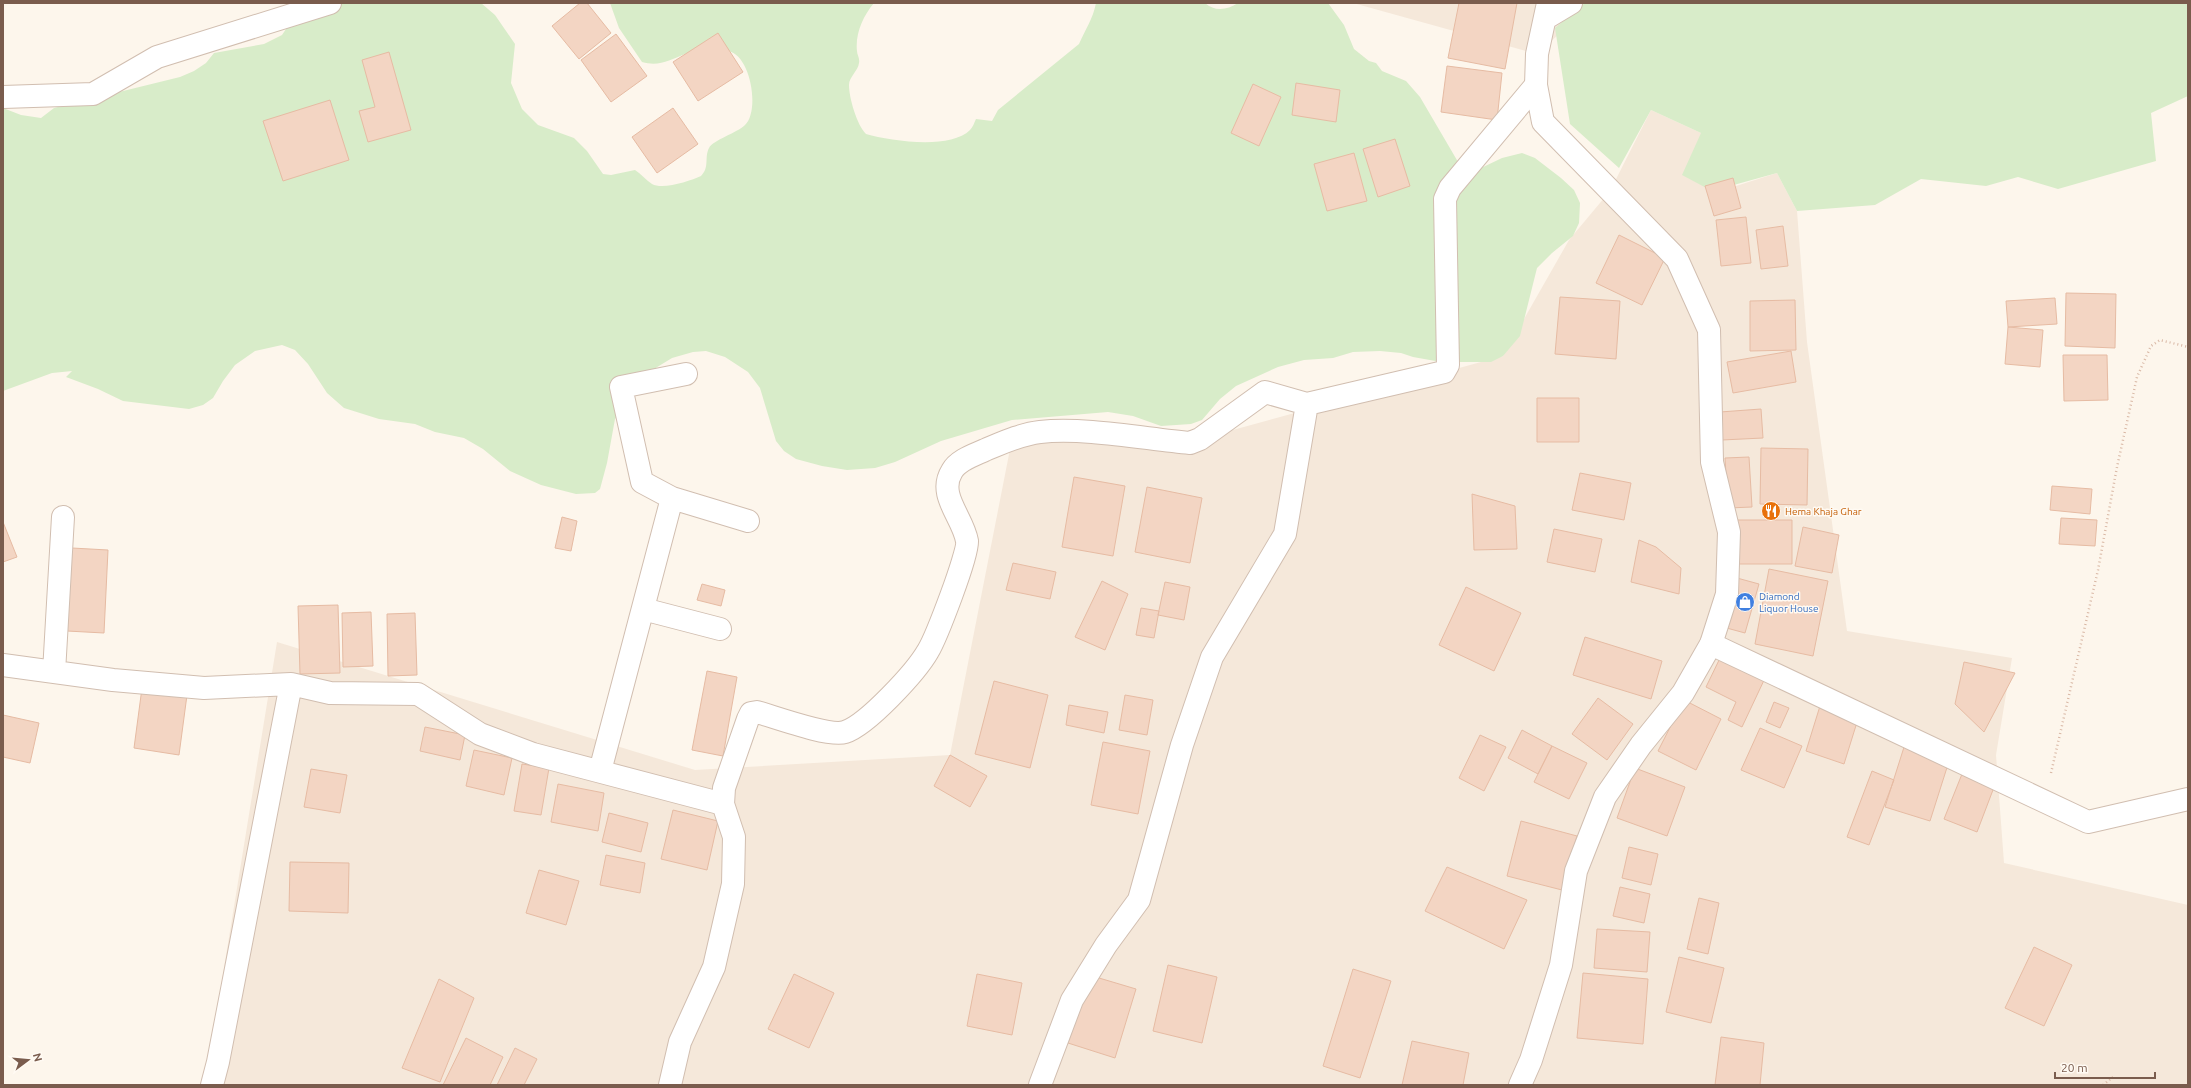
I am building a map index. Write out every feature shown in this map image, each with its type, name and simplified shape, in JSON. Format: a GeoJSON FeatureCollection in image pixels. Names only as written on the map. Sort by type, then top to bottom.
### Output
{"type":"FeatureCollection","features":[{"type":"Feature","properties":{"kind":"street"},"geometry":{"type":"LineString","coordinates":[[3,97],[93,94],[157,57],[330,3]]}},
{"type":"Feature","properties":{"kind":"street"},"geometry":{"type":"LineString","coordinates":[[1520,1085],[1531,1060],[1561,964],[1576,872],[1605,797],[1641,745],[1683,693],[1712,644],[1727,594],[1729,532],[1712,462],[1710,330],[1677,259],[1543,122],[1536,85],[1537,54],[1547,11],[1572,3]]}},
{"type":"Feature","properties":{"kind":"street"},"geometry":{"type":"LineString","coordinates":[[670,1085],[680,1042],[714,967],[733,884],[734,837],[723,804],[724,788],[751,713],[756,712],[830,733],[843,733],[856,727],[897,689],[928,651],[965,558],[967,541],[961,523],[951,504],[947,486],[952,470],[966,458],[1012,439],[1040,432],[1077,432],[1190,443],[1200,439],[1265,392],[1306,404],[1444,372],[1448,365],[1445,199],[1450,188],[1536,85]]}},
{"type":"Feature","properties":{"kind":"street"},"geometry":{"type":"LineString","coordinates":[[686,374],[622,387],[642,482],[672,498],[748,521]]}},
{"type":"Feature","properties":{"kind":"street"},"geometry":{"type":"LineString","coordinates":[[1040,1085],[1072,1000],[1106,945],[1139,900],[1182,745],[1212,657],[1285,534],[1306,404]]}},
{"type":"Feature","properties":{"kind":"street"},"geometry":{"type":"LineString","coordinates":[[600,771],[672,498]]}},
{"type":"Feature","properties":{"kind":"street"},"geometry":{"type":"LineString","coordinates":[[54,672],[63,517]]}},
{"type":"Feature","properties":{"kind":"street"},"geometry":{"type":"LineString","coordinates":[[643,609],[720,629]]}},
{"type":"Feature","properties":{"kind":"street"},"geometry":{"type":"LineString","coordinates":[[1712,644],[2088,822],[2188,799]]}},
{"type":"Feature","properties":{"kind":"street"},"geometry":{"type":"LineString","coordinates":[[3,665],[204,688],[291,684],[330,693],[418,694],[480,734],[533,754],[723,804]]}},
{"type":"Feature","properties":{"kind":"street"},"geometry":{"type":"LineString","coordinates":[[212,1085],[218,1062],[291,684]]}},
{"type":"Feature","properties":{"kind":"path"},"geometry":{"type":"LineString","coordinates":[[2044,801],[2098,570],[2117,467],[2137,377],[2151,346],[2160,340],[2188,347]]}},
{"type":"Feature","properties":{"kind":"path"},"geometry":{"type":"LineString","coordinates":[[2103,1085],[2112,1077]]}},
{"type":"Feature","properties":{"kind":"shaded area"},"geometry":{"type":"Polygon","coordinates":[[[1353,3],[1593,3],[1537,54],[1353,3]]]}},
{"type":"Feature","properties":{"kind":"shaded area"},"geometry":{"type":"Polygon","coordinates":[[[1651,110],[1701,133],[1714,193],[1777,173],[1797,211],[1807,342],[1847,631],[2012,658],[1996,755],[2004,863],[2188,905],[2188,1085],[205,1085],[277,642],[695,770],[950,755],[1012,439],[1200,439],[1503,356],[1569,240],[1610,191],[1651,110]]]}},
{"type":"Feature","properties":{"kind":"green space"},"geometry":{"type":"Polygon","coordinates":[[[337,3],[481,3],[495,15],[515,44],[511,83],[522,109],[538,125],[574,138],[587,151],[603,174],[611,175],[635,170],[652,184],[663,186],[684,182],[701,176],[704,173],[707,155],[711,145],[737,131],[745,125],[750,118],[752,108],[751,84],[742,62],[736,55],[728,51],[689,53],[654,64],[642,62],[619,28],[610,3],[874,3],[863,19],[857,38],[859,63],[849,82],[850,97],[854,111],[866,134],[905,141],[935,142],[961,136],[971,129],[976,119],[992,121],[998,110],[1079,44],[1091,19],[1096,3],[1205,3],[1213,8],[1221,9],[1238,3],[1328,3],[1344,25],[1354,49],[1369,61],[1376,63],[1382,71],[1406,81],[1420,97],[1461,167],[1479,169],[1502,158],[1522,153],[1535,158],[1574,190],[1580,203],[1579,223],[1573,236],[1552,253],[1537,268],[1520,336],[1503,356],[1491,362],[1441,362],[1413,357],[1401,353],[1380,351],[1353,352],[1333,358],[1304,360],[1278,367],[1236,386],[1220,399],[1202,420],[1191,424],[1161,426],[1133,416],[1108,412],[1012,420],[941,441],[895,462],[875,468],[847,470],[822,466],[796,459],[784,451],[776,441],[760,388],[748,372],[725,357],[706,351],[693,352],[672,358],[654,369],[615,419],[607,463],[600,489],[595,493],[576,494],[541,485],[510,471],[483,449],[464,438],[435,432],[415,424],[379,419],[344,408],[327,393],[308,364],[295,350],[282,345],[255,351],[235,365],[213,398],[203,405],[189,409],[123,401],[98,389],[66,377],[72,371],[52,373],[3,391],[3,108],[21,115],[41,118],[54,108],[180,77],[194,71],[206,63],[214,53],[264,44],[282,35],[290,23],[337,3]]]}},
{"type":"Feature","properties":{"kind":"green space"},"geometry":{"type":"Polygon","coordinates":[[[1585,3],[2188,3],[2188,96],[2151,113],[2156,161],[2058,189],[2018,177],[1986,186],[1921,179],[1875,205],[1797,211],[1777,173],[1712,191],[1682,175],[1701,133],[1651,110],[1619,168],[1570,124],[1555,28],[1585,3]]]}},
{"type":"Feature","properties":{"kind":"building"},"geometry":{"type":"Polygon","coordinates":[[[580,3],[587,3],[611,33],[579,59],[552,26],[580,3]]]}},
{"type":"Feature","properties":{"kind":"building"},"geometry":{"type":"Polygon","coordinates":[[[1459,3],[1517,3],[1505,69],[1448,58],[1459,3]]]}},
{"type":"Feature","properties":{"kind":"building"},"geometry":{"type":"Polygon","coordinates":[[[718,33],[743,72],[698,101],[673,62],[718,33]]]}},
{"type":"Feature","properties":{"kind":"building"},"geometry":{"type":"Polygon","coordinates":[[[616,34],[647,76],[611,102],[581,60],[616,34]]]}},
{"type":"Feature","properties":{"kind":"building"},"geometry":{"type":"Polygon","coordinates":[[[389,52],[411,130],[368,142],[359,111],[375,107],[362,60],[389,52]]]}},
{"type":"Feature","properties":{"kind":"building"},"geometry":{"type":"Polygon","coordinates":[[[1447,66],[1502,73],[1497,120],[1441,112],[1447,66]]]}},
{"type":"Feature","properties":{"kind":"building"},"geometry":{"type":"Polygon","coordinates":[[[1296,83],[1340,90],[1336,122],[1292,115],[1296,83]]]}},
{"type":"Feature","properties":{"kind":"building"},"geometry":{"type":"Polygon","coordinates":[[[1253,84],[1281,97],[1259,146],[1231,133],[1253,84]]]}},
{"type":"Feature","properties":{"kind":"building"},"geometry":{"type":"Polygon","coordinates":[[[330,100],[349,160],[283,181],[263,121],[330,100]]]}},
{"type":"Feature","properties":{"kind":"building"},"geometry":{"type":"Polygon","coordinates":[[[673,108],[698,144],[657,173],[632,137],[673,108]]]}},
{"type":"Feature","properties":{"kind":"building"},"geometry":{"type":"Polygon","coordinates":[[[1395,139],[1410,186],[1378,197],[1363,149],[1395,139]]]}},
{"type":"Feature","properties":{"kind":"building"},"geometry":{"type":"Polygon","coordinates":[[[1354,153],[1367,201],[1327,211],[1314,164],[1354,153]]]}},
{"type":"Feature","properties":{"kind":"building"},"geometry":{"type":"Polygon","coordinates":[[[1733,178],[1741,208],[1714,216],[1705,186],[1733,178]]]}},
{"type":"Feature","properties":{"kind":"building"},"geometry":{"type":"Polygon","coordinates":[[[1746,217],[1751,263],[1721,266],[1716,220],[1746,217]]]}},
{"type":"Feature","properties":{"kind":"building"},"geometry":{"type":"Polygon","coordinates":[[[1783,226],[1788,266],[1761,269],[1756,230],[1783,226]]]}},
{"type":"Feature","properties":{"kind":"building"},"geometry":{"type":"Polygon","coordinates":[[[1619,235],[1665,258],[1642,305],[1596,283],[1619,235]]]}},
{"type":"Feature","properties":{"kind":"building"},"geometry":{"type":"Polygon","coordinates":[[[2066,293],[2116,294],[2115,348],[2065,346],[2066,293]]]}},
{"type":"Feature","properties":{"kind":"building"},"geometry":{"type":"Polygon","coordinates":[[[1560,297],[1620,301],[1616,359],[1555,354],[1560,297]]]}},
{"type":"Feature","properties":{"kind":"building"},"geometry":{"type":"Polygon","coordinates":[[[2055,298],[2057,324],[2008,327],[2006,301],[2055,298]]]}},
{"type":"Feature","properties":{"kind":"building"},"geometry":{"type":"Polygon","coordinates":[[[1795,300],[1796,350],[1750,351],[1750,301],[1795,300]]]}},
{"type":"Feature","properties":{"kind":"building"},"geometry":{"type":"Polygon","coordinates":[[[2008,327],[2043,330],[2040,367],[2005,364],[2008,327]]]}},
{"type":"Feature","properties":{"kind":"building"},"geometry":{"type":"Polygon","coordinates":[[[1791,351],[1796,382],[1733,393],[1727,362],[1791,351]]]}},
{"type":"Feature","properties":{"kind":"building"},"geometry":{"type":"Polygon","coordinates":[[[2063,355],[2107,355],[2108,400],[2064,401],[2063,355]]]}},
{"type":"Feature","properties":{"kind":"building"},"geometry":{"type":"Polygon","coordinates":[[[1537,398],[1579,398],[1579,442],[1537,442],[1537,398]]]}},
{"type":"Feature","properties":{"kind":"building"},"geometry":{"type":"Polygon","coordinates":[[[1761,409],[1763,438],[1722,440],[1720,412],[1761,409]]]}},
{"type":"Feature","properties":{"kind":"building"},"geometry":{"type":"Polygon","coordinates":[[[1761,448],[1808,449],[1807,505],[1760,504],[1761,448]]]}},
{"type":"Feature","properties":{"kind":"building"},"geometry":{"type":"Polygon","coordinates":[[[1749,457],[1752,507],[1728,508],[1725,458],[1749,457]]]}},
{"type":"Feature","properties":{"kind":"building"},"geometry":{"type":"Polygon","coordinates":[[[1580,473],[1631,483],[1624,520],[1572,510],[1580,473]]]}},
{"type":"Feature","properties":{"kind":"building"},"geometry":{"type":"Polygon","coordinates":[[[1074,477],[1125,486],[1113,556],[1062,547],[1074,477]]]}},
{"type":"Feature","properties":{"kind":"building"},"geometry":{"type":"Polygon","coordinates":[[[2052,486],[2092,489],[2090,514],[2050,510],[2052,486]]]}},
{"type":"Feature","properties":{"kind":"building"},"geometry":{"type":"Polygon","coordinates":[[[1147,487],[1202,498],[1190,563],[1135,552],[1147,487]]]}},
{"type":"Feature","properties":{"kind":"building"},"geometry":{"type":"Polygon","coordinates":[[[1472,494],[1515,506],[1517,549],[1474,550],[1472,494]]]}},
{"type":"Feature","properties":{"kind":"building"},"geometry":{"type":"Polygon","coordinates":[[[562,517],[577,521],[571,551],[555,548],[562,517]]]}},
{"type":"Feature","properties":{"kind":"building"},"geometry":{"type":"Polygon","coordinates":[[[2061,518],[2097,520],[2095,546],[2059,544],[2061,518]]]}},
{"type":"Feature","properties":{"kind":"building"},"geometry":{"type":"Polygon","coordinates":[[[1736,520],[1792,520],[1792,564],[1736,564],[1736,520]]]}},
{"type":"Feature","properties":{"kind":"building"},"geometry":{"type":"Polygon","coordinates":[[[3,522],[17,557],[3,562],[3,522]]]}},
{"type":"Feature","properties":{"kind":"building"},"geometry":{"type":"Polygon","coordinates":[[[1803,527],[1839,535],[1832,573],[1795,566],[1803,527]]]}},
{"type":"Feature","properties":{"kind":"building"},"geometry":{"type":"Polygon","coordinates":[[[1554,529],[1602,539],[1595,572],[1547,562],[1554,529]]]}},
{"type":"Feature","properties":{"kind":"building"},"geometry":{"type":"Polygon","coordinates":[[[1639,540],[1656,547],[1681,568],[1679,594],[1631,582],[1639,540]]]}},
{"type":"Feature","properties":{"kind":"building"},"geometry":{"type":"Polygon","coordinates":[[[72,548],[108,550],[104,633],[67,631],[72,548]]]}},
{"type":"Feature","properties":{"kind":"building"},"geometry":{"type":"Polygon","coordinates":[[[1013,563],[1056,572],[1050,599],[1006,590],[1013,563]]]}},
{"type":"Feature","properties":{"kind":"building"},"geometry":{"type":"Polygon","coordinates":[[[1769,569],[1828,581],[1813,656],[1755,644],[1769,569]]]}},
{"type":"Feature","properties":{"kind":"building"},"geometry":{"type":"Polygon","coordinates":[[[1737,578],[1759,584],[1745,633],[1723,627],[1737,578]]]}},
{"type":"Feature","properties":{"kind":"building"},"geometry":{"type":"Polygon","coordinates":[[[1102,581],[1128,594],[1105,650],[1075,637],[1102,581]]]}},
{"type":"Feature","properties":{"kind":"building"},"geometry":{"type":"Polygon","coordinates":[[[1165,582],[1190,587],[1184,620],[1158,615],[1165,582]]]}},
{"type":"Feature","properties":{"kind":"building"},"geometry":{"type":"Polygon","coordinates":[[[702,584],[725,590],[721,606],[697,600],[702,584]]]}},
{"type":"Feature","properties":{"kind":"building"},"geometry":{"type":"Polygon","coordinates":[[[1466,587],[1521,613],[1494,671],[1439,645],[1466,587]]]}},
{"type":"Feature","properties":{"kind":"building"},"geometry":{"type":"Polygon","coordinates":[[[338,605],[340,673],[300,674],[298,606],[338,605]]]}},
{"type":"Feature","properties":{"kind":"building"},"geometry":{"type":"Polygon","coordinates":[[[1141,608],[1159,611],[1154,638],[1136,635],[1141,608]]]}},
{"type":"Feature","properties":{"kind":"building"},"geometry":{"type":"Polygon","coordinates":[[[371,612],[373,666],[343,667],[342,613],[371,612]]]}},
{"type":"Feature","properties":{"kind":"building"},"geometry":{"type":"Polygon","coordinates":[[[415,613],[417,675],[388,676],[387,614],[415,613]]]}},
{"type":"Feature","properties":{"kind":"building"},"geometry":{"type":"Polygon","coordinates":[[[1585,637],[1662,661],[1651,699],[1573,675],[1585,637]]]}},
{"type":"Feature","properties":{"kind":"building"},"geometry":{"type":"Polygon","coordinates":[[[1722,654],[1766,676],[1742,727],[1728,720],[1736,702],[1706,687],[1722,654]]]}},
{"type":"Feature","properties":{"kind":"building"},"geometry":{"type":"Polygon","coordinates":[[[1964,662],[2015,673],[1984,732],[1955,704],[1964,662]]]}},
{"type":"Feature","properties":{"kind":"building"},"geometry":{"type":"Polygon","coordinates":[[[707,671],[737,677],[723,756],[692,750],[707,671]]]}},
{"type":"Feature","properties":{"kind":"building"},"geometry":{"type":"Polygon","coordinates":[[[994,681],[1048,695],[1030,768],[975,754],[994,681]]]}},
{"type":"Feature","properties":{"kind":"building"},"geometry":{"type":"Polygon","coordinates":[[[142,688],[187,695],[179,755],[134,748],[142,688]]]}},
{"type":"Feature","properties":{"kind":"building"},"geometry":{"type":"Polygon","coordinates":[[[1125,695],[1153,700],[1147,735],[1119,730],[1125,695]]]}},
{"type":"Feature","properties":{"kind":"building"},"geometry":{"type":"Polygon","coordinates":[[[1598,698],[1633,724],[1607,760],[1572,734],[1598,698]]]}},
{"type":"Feature","properties":{"kind":"building"},"geometry":{"type":"Polygon","coordinates":[[[1684,700],[1721,719],[1696,770],[1658,751],[1684,700]]]}},
{"type":"Feature","properties":{"kind":"building"},"geometry":{"type":"Polygon","coordinates":[[[1774,702],[1789,708],[1780,728],[1766,722],[1774,702]]]}},
{"type":"Feature","properties":{"kind":"building"},"geometry":{"type":"Polygon","coordinates":[[[1069,705],[1108,712],[1104,733],[1066,725],[1069,705]]]}},
{"type":"Feature","properties":{"kind":"building"},"geometry":{"type":"Polygon","coordinates":[[[1820,706],[1858,719],[1844,764],[1806,751],[1820,706]]]}},
{"type":"Feature","properties":{"kind":"building"},"geometry":{"type":"Polygon","coordinates":[[[3,715],[39,723],[30,763],[3,757],[3,715]]]}},
{"type":"Feature","properties":{"kind":"building"},"geometry":{"type":"Polygon","coordinates":[[[425,727],[465,735],[460,760],[420,751],[425,727]]]}},
{"type":"Feature","properties":{"kind":"building"},"geometry":{"type":"Polygon","coordinates":[[[1760,728],[1802,746],[1784,788],[1741,770],[1760,728]]]}},
{"type":"Feature","properties":{"kind":"building"},"geometry":{"type":"Polygon","coordinates":[[[1522,730],[1552,746],[1538,774],[1508,758],[1522,730]]]}},
{"type":"Feature","properties":{"kind":"building"},"geometry":{"type":"Polygon","coordinates":[[[1480,735],[1506,747],[1484,791],[1459,778],[1480,735]]]}},
{"type":"Feature","properties":{"kind":"building"},"geometry":{"type":"Polygon","coordinates":[[[1103,742],[1150,751],[1138,814],[1091,805],[1103,742]]]}},
{"type":"Feature","properties":{"kind":"building"},"geometry":{"type":"Polygon","coordinates":[[[1905,744],[1950,758],[1930,821],[1885,807],[1905,744]]]}},
{"type":"Feature","properties":{"kind":"building"},"geometry":{"type":"Polygon","coordinates":[[[1552,746],[1587,763],[1569,799],[1534,782],[1552,746]]]}},
{"type":"Feature","properties":{"kind":"building"},"geometry":{"type":"Polygon","coordinates":[[[474,750],[512,758],[504,795],[466,786],[474,750]]]}},
{"type":"Feature","properties":{"kind":"building"},"geometry":{"type":"Polygon","coordinates":[[[950,755],[987,776],[970,807],[934,786],[950,755]]]}},
{"type":"Feature","properties":{"kind":"building"},"geometry":{"type":"Polygon","coordinates":[[[522,764],[549,768],[541,815],[514,811],[522,764]]]}},
{"type":"Feature","properties":{"kind":"building"},"geometry":{"type":"Polygon","coordinates":[[[1635,768],[1685,787],[1667,836],[1617,818],[1635,768]]]}},
{"type":"Feature","properties":{"kind":"building"},"geometry":{"type":"Polygon","coordinates":[[[311,769],[347,775],[340,813],[304,807],[311,769]]]}},
{"type":"Feature","properties":{"kind":"building"},"geometry":{"type":"Polygon","coordinates":[[[1964,769],[1996,782],[1977,832],[1944,819],[1964,769]]]}},
{"type":"Feature","properties":{"kind":"building"},"geometry":{"type":"Polygon","coordinates":[[[1872,771],[1894,780],[1869,845],[1847,837],[1872,771]]]}},
{"type":"Feature","properties":{"kind":"building"},"geometry":{"type":"Polygon","coordinates":[[[558,784],[604,793],[598,831],[551,822],[558,784]]]}},
{"type":"Feature","properties":{"kind":"building"},"geometry":{"type":"Polygon","coordinates":[[[673,810],[718,821],[707,870],[661,859],[673,810]]]}},
{"type":"Feature","properties":{"kind":"building"},"geometry":{"type":"Polygon","coordinates":[[[609,813],[648,823],[641,852],[602,842],[609,813]]]}},
{"type":"Feature","properties":{"kind":"building"},"geometry":{"type":"Polygon","coordinates":[[[1521,821],[1577,836],[1562,890],[1507,876],[1521,821]]]}},
{"type":"Feature","properties":{"kind":"building"},"geometry":{"type":"Polygon","coordinates":[[[1629,847],[1658,854],[1651,885],[1622,878],[1629,847]]]}},
{"type":"Feature","properties":{"kind":"building"},"geometry":{"type":"Polygon","coordinates":[[[606,855],[645,863],[640,893],[600,885],[606,855]]]}},
{"type":"Feature","properties":{"kind":"building"},"geometry":{"type":"Polygon","coordinates":[[[290,862],[349,863],[348,913],[289,911],[290,862]]]}},
{"type":"Feature","properties":{"kind":"building"},"geometry":{"type":"Polygon","coordinates":[[[1447,867],[1527,900],[1504,949],[1425,911],[1447,867]]]}},
{"type":"Feature","properties":{"kind":"building"},"geometry":{"type":"Polygon","coordinates":[[[539,870],[579,881],[566,925],[526,913],[539,870]]]}},
{"type":"Feature","properties":{"kind":"building"},"geometry":{"type":"Polygon","coordinates":[[[1620,887],[1650,894],[1644,923],[1613,916],[1620,887]]]}},
{"type":"Feature","properties":{"kind":"building"},"geometry":{"type":"Polygon","coordinates":[[[1699,898],[1719,903],[1708,954],[1687,949],[1699,898]]]}},
{"type":"Feature","properties":{"kind":"building"},"geometry":{"type":"Polygon","coordinates":[[[1597,929],[1650,932],[1647,972],[1594,968],[1597,929]]]}},
{"type":"Feature","properties":{"kind":"building"},"geometry":{"type":"Polygon","coordinates":[[[2034,947],[2072,965],[2044,1026],[2005,1008],[2034,947]]]}},
{"type":"Feature","properties":{"kind":"building"},"geometry":{"type":"Polygon","coordinates":[[[1679,957],[1724,968],[1711,1023],[1666,1012],[1679,957]]]}},
{"type":"Feature","properties":{"kind":"building"},"geometry":{"type":"Polygon","coordinates":[[[1168,965],[1217,977],[1202,1043],[1153,1031],[1168,965]]]}},
{"type":"Feature","properties":{"kind":"building"},"geometry":{"type":"Polygon","coordinates":[[[1353,969],[1391,981],[1360,1078],[1323,1066],[1353,969]]]}},
{"type":"Feature","properties":{"kind":"building"},"geometry":{"type":"Polygon","coordinates":[[[1583,973],[1648,979],[1643,1044],[1577,1038],[1583,973]]]}},
{"type":"Feature","properties":{"kind":"building"},"geometry":{"type":"Polygon","coordinates":[[[794,974],[834,993],[809,1048],[768,1029],[794,974]]]}},
{"type":"Feature","properties":{"kind":"building"},"geometry":{"type":"Polygon","coordinates":[[[977,974],[1022,983],[1012,1035],[967,1026],[977,974]]]}},
{"type":"Feature","properties":{"kind":"building"},"geometry":{"type":"Polygon","coordinates":[[[1089,975],[1136,989],[1115,1058],[1068,1043],[1089,975]]]}},
{"type":"Feature","properties":{"kind":"building"},"geometry":{"type":"Polygon","coordinates":[[[439,979],[474,998],[440,1082],[402,1068],[439,979]]]}},
{"type":"Feature","properties":{"kind":"building"},"geometry":{"type":"Polygon","coordinates":[[[1721,1037],[1764,1043],[1760,1085],[1715,1085],[1721,1037]]]}},
{"type":"Feature","properties":{"kind":"building"},"geometry":{"type":"Polygon","coordinates":[[[466,1038],[503,1057],[490,1085],[443,1085],[466,1038]]]}},
{"type":"Feature","properties":{"kind":"building"},"geometry":{"type":"Polygon","coordinates":[[[1412,1041],[1469,1053],[1463,1085],[1402,1085],[1412,1041]]]}},
{"type":"Feature","properties":{"kind":"building"},"geometry":{"type":"Polygon","coordinates":[[[515,1048],[537,1059],[524,1085],[497,1085],[515,1048]]]}},
{"type":"Feature","properties":{"kind":"place","name":"Hema Khaja Ghar"},"geometry":{"type":"Point","coordinates":[1771,511]}},
{"type":"Feature","properties":{"kind":"place","name":"Diamond Liquor House"},"geometry":{"type":"Point","coordinates":[1745,602]}}]}
